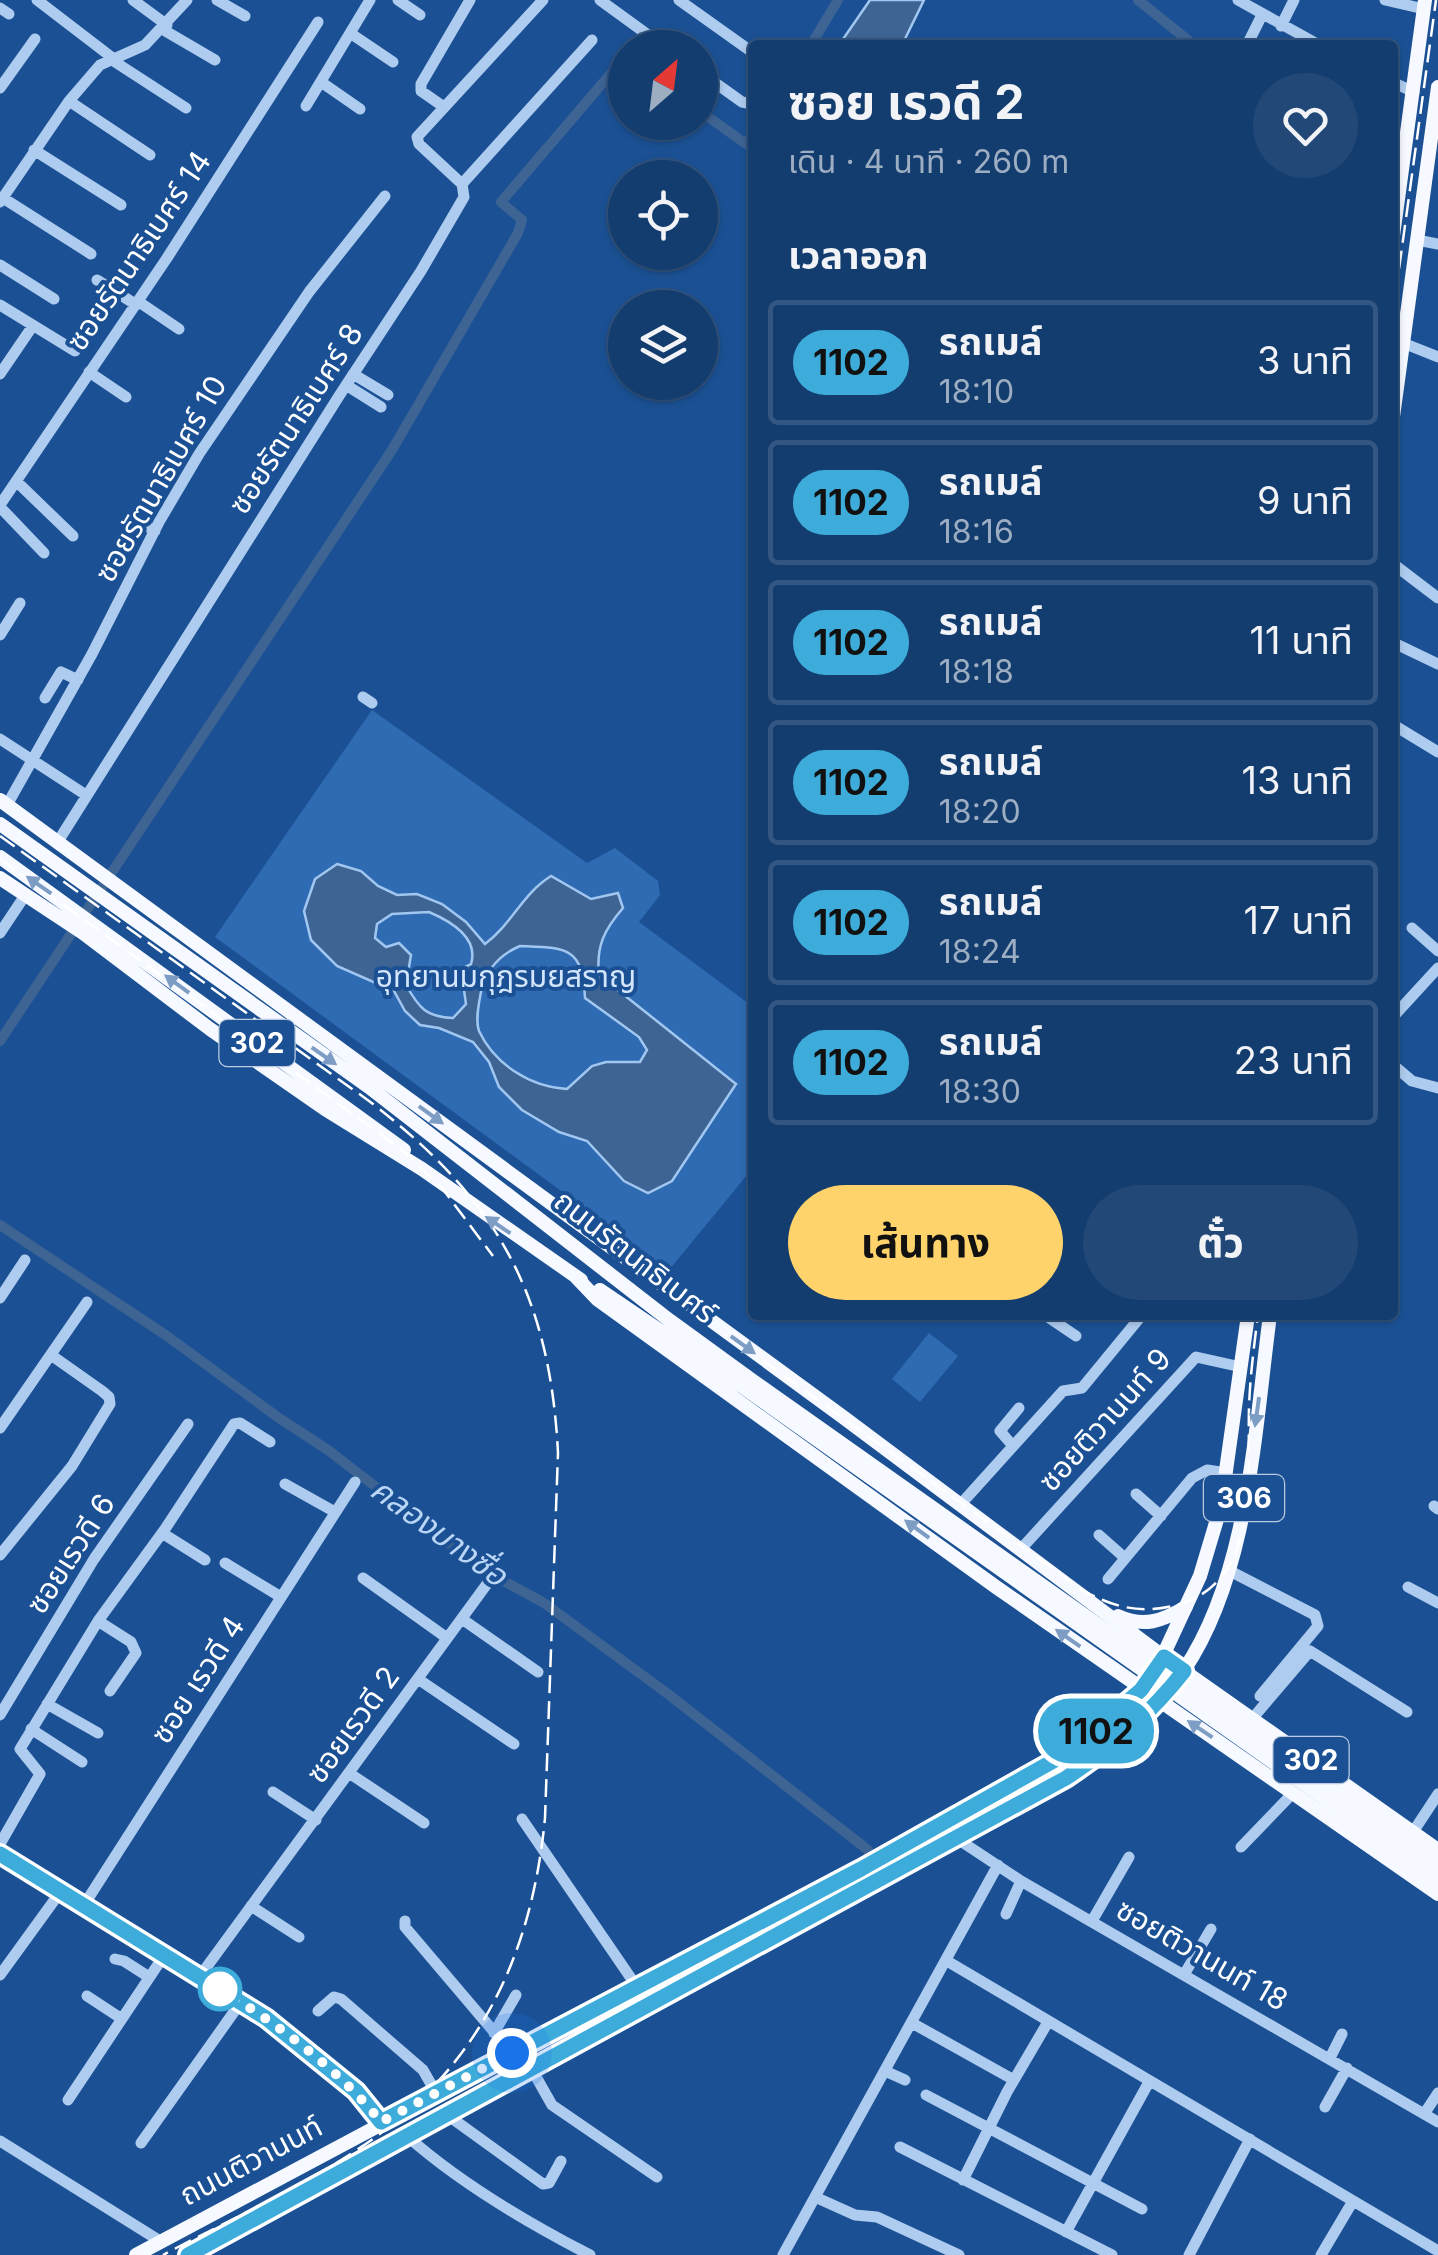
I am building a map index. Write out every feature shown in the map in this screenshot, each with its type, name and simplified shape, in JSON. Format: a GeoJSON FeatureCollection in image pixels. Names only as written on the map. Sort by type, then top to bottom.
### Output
{"type":"FeatureCollection","features":[{"type":"Feature","properties":{"kind":"main road"},"geometry":{"type":"LineString","coordinates":[[1399,146],[1414,92],[1425,5]]}},
{"type":"Feature","properties":{"kind":"main road"},"geometry":{"type":"LineString","coordinates":[[1398,384],[1417,240],[1434,152],[1438,86]]}},
{"type":"Feature","properties":{"kind":"main road","name":"ถนนรัตนาธิเบศร์"},"geometry":{"type":"LineString","coordinates":[[2,806],[288,1010],[960,1505],[1086,1600],[1160,1665]]}},
{"type":"Feature","properties":{"kind":"main road","name":"ถนนรัตนาธิเบศร์"},"geometry":{"type":"LineString","coordinates":[[0,824],[369,1087],[743,1381],[1438,1879]]}},
{"type":"Feature","properties":{"kind":"main road","name":"ถนนรัตนาธิเบศร์"},"geometry":{"type":"LineString","coordinates":[[0,857],[210,1030],[324,1110],[422,1169],[576,1277],[743,1381],[1438,1864]]}},
{"type":"Feature","properties":{"kind":"main road"},"geometry":{"type":"LineString","coordinates":[[80,859],[97,894]]}},
{"type":"Feature","properties":{"kind":"main road","name":"ถนนรัตนาธิเบศร์"},"geometry":{"type":"LineString","coordinates":[[1,878],[80,922]]}},
{"type":"Feature","properties":{"kind":"main road","name":"ถนนรัตนาธิเบศร์"},"geometry":{"type":"LineString","coordinates":[[576,1277],[610,1309],[996,1587],[1141,1690],[1161,1698]]}},
{"type":"Feature","properties":{"kind":"main road","name":"ถนนติวานนท์"},"geometry":{"type":"LineString","coordinates":[[136,2255],[861,1869],[1064,1755],[1141,1690],[1160,1665],[1187,1606],[1214,1536],[1227,1474],[1248,1320]]}},
{"type":"Feature","properties":{"kind":"main road","name":"ถนนติวานนท์"},"geometry":{"type":"LineString","coordinates":[[188,2255],[1096,1758],[1161,1698],[1198,1648],[1228,1570],[1250,1466],[1270,1320]]}},
{"type":"Feature","properties":{"kind":"main road"},"geometry":{"type":"LineString","coordinates":[[996,1587],[1016,1590],[1028,1581],[1031,1566],[1021,1551]]}},
{"type":"Feature","properties":{"kind":"main road"},"geometry":{"type":"LineString","coordinates":[[1068,1586],[1083,1620],[1147,1666],[1160,1665],[1179,1677],[1231,1730],[1241,1758]]}},
{"type":"Feature","properties":{"kind":"main road"},"geometry":{"type":"LineString","coordinates":[[1086,1600],[1140,1623],[1168,1618],[1187,1606]]}},
{"type":"Feature","properties":{"kind":"main road"},"geometry":{"type":"LineString","coordinates":[[1160,1665],[1161,1698]]}},
{"type":"Feature","properties":{"kind":"main road","name":"302"},"geometry":{"type":"LineString","coordinates":[[1179,1677],[1252,1719],[1438,1850]]}},
{"type":"Feature","properties":{"kind":"main road","name":"302"},"geometry":{"type":"LineString","coordinates":[[1161,1698],[1438,1894]]}},
{"type":"Feature","properties":{"kind":"main road"},"geometry":{"type":"LineString","coordinates":[[369,2156],[374,2126]]}},
{"type":"Feature","properties":{"kind":"street"},"geometry":{"type":"LineString","coordinates":[[38,0],[113,60],[186,108]]}},
{"type":"Feature","properties":{"kind":"street"},"geometry":{"type":"LineString","coordinates":[[133,0],[214,60]]}},
{"type":"Feature","properties":{"kind":"street"},"geometry":{"type":"LineString","coordinates":[[91,254],[1,200],[69,101],[100,64],[146,45],[187,0]]}},
{"type":"Feature","properties":{"kind":"street"},"geometry":{"type":"LineString","coordinates":[[217,0],[245,16]]}},
{"type":"Feature","properties":{"kind":"street"},"geometry":{"type":"LineString","coordinates":[[306,106],[370,0]]}},
{"type":"Feature","properties":{"kind":"street"},"geometry":{"type":"LineString","coordinates":[[398,0],[420,15]]}},
{"type":"Feature","properties":{"kind":"street"},"geometry":{"type":"LineString","coordinates":[[444,107],[421,91],[420,84],[470,0]]}},
{"type":"Feature","properties":{"kind":"street"},"geometry":{"type":"LineString","coordinates":[[462,184],[419,144],[417,137],[543,0]]}},
{"type":"Feature","properties":{"kind":"street"},"geometry":{"type":"LineString","coordinates":[[600,0],[641,30]]}},
{"type":"Feature","properties":{"kind":"street"},"geometry":{"type":"LineString","coordinates":[[679,0],[748,49]]}},
{"type":"Feature","properties":{"kind":"street"},"geometry":{"type":"LineString","coordinates":[[1238,0],[1308,40]]}},
{"type":"Feature","properties":{"kind":"street"},"geometry":{"type":"LineString","coordinates":[[1281,26],[1294,0]]}},
{"type":"Feature","properties":{"kind":"street"},"geometry":{"type":"LineString","coordinates":[[1385,0],[1425,5]]}},
{"type":"Feature","properties":{"kind":"street"},"geometry":{"type":"LineString","coordinates":[[1250,40],[1262,15]]}},
{"type":"Feature","properties":{"kind":"street","name":"ซอยรัตนาธิเบศร์ 14"},"geometry":{"type":"LineString","coordinates":[[0,506],[318,22]]}},
{"type":"Feature","properties":{"kind":"street"},"geometry":{"type":"LineString","coordinates":[[350,33],[393,62]]}},
{"type":"Feature","properties":{"kind":"street"},"geometry":{"type":"LineString","coordinates":[[0,88],[35,39]]}},
{"type":"Feature","properties":{"kind":"street","name":"ซอยรัตนาธิเบศร์ 8"},"geometry":{"type":"LineString","coordinates":[[61,845],[86,795],[422,271],[464,198],[462,184],[592,40]]}},
{"type":"Feature","properties":{"kind":"street"},"geometry":{"type":"LineString","coordinates":[[321,82],[360,109]]}},
{"type":"Feature","properties":{"kind":"street"},"geometry":{"type":"LineString","coordinates":[[718,85],[748,103]]}},
{"type":"Feature","properties":{"kind":"street"},"geometry":{"type":"LineString","coordinates":[[1398,85],[1414,92]]}},
{"type":"Feature","properties":{"kind":"street"},"geometry":{"type":"LineString","coordinates":[[69,101],[150,155]]}},
{"type":"Feature","properties":{"kind":"street"},"geometry":{"type":"LineString","coordinates":[[34,150],[121,205]]}},
{"type":"Feature","properties":{"kind":"street","name":"ซอยรัตนาธิเบศร์ 10"},"geometry":{"type":"LineString","coordinates":[[2,806],[34,759],[199,454],[309,292],[386,196]]}},
{"type":"Feature","properties":{"kind":"street"},"geometry":{"type":"LineString","coordinates":[[1417,240],[1438,244]]}},
{"type":"Feature","properties":{"kind":"street"},"geometry":{"type":"LineString","coordinates":[[0,265],[54,299]]}},
{"type":"Feature","properties":{"kind":"street"},"geometry":{"type":"LineString","coordinates":[[97,280],[179,329]]}},
{"type":"Feature","properties":{"kind":"street"},"geometry":{"type":"LineString","coordinates":[[0,305],[75,352]]}},
{"type":"Feature","properties":{"kind":"street"},"geometry":{"type":"LineString","coordinates":[[0,374],[32,326]]}},
{"type":"Feature","properties":{"kind":"street"},"geometry":{"type":"LineString","coordinates":[[1404,343],[1438,357]]}},
{"type":"Feature","properties":{"kind":"street"},"geometry":{"type":"LineString","coordinates":[[89,372],[126,398]]}},
{"type":"Feature","properties":{"kind":"street"},"geometry":{"type":"LineString","coordinates":[[350,380],[385,401]]}},
{"type":"Feature","properties":{"kind":"street"},"geometry":{"type":"LineString","coordinates":[[16,481],[72,536]]}},
{"type":"Feature","properties":{"kind":"street"},"geometry":{"type":"LineString","coordinates":[[0,506],[44,553]]}},
{"type":"Feature","properties":{"kind":"street"},"geometry":{"type":"LineString","coordinates":[[130,517],[155,531]]}},
{"type":"Feature","properties":{"kind":"street"},"geometry":{"type":"LineString","coordinates":[[1398,568],[1438,598]]}},
{"type":"Feature","properties":{"kind":"street"},"geometry":{"type":"LineString","coordinates":[[0,635],[20,604]]}},
{"type":"Feature","properties":{"kind":"street"},"geometry":{"type":"LineString","coordinates":[[1398,645],[1438,664]]}},
{"type":"Feature","properties":{"kind":"street"},"geometry":{"type":"LineString","coordinates":[[45,698],[61,672],[78,680]]}},
{"type":"Feature","properties":{"kind":"street"},"geometry":{"type":"LineString","coordinates":[[1398,728],[1438,752]]}},
{"type":"Feature","properties":{"kind":"street"},"geometry":{"type":"LineString","coordinates":[[0,739],[86,795]]}},
{"type":"Feature","properties":{"kind":"street"},"geometry":{"type":"LineString","coordinates":[[0,933],[26,894]]}},
{"type":"Feature","properties":{"kind":"street"},"geometry":{"type":"LineString","coordinates":[[1412,928],[1438,951]]}},
{"type":"Feature","properties":{"kind":"street"},"geometry":{"type":"LineString","coordinates":[[1398,1011],[1438,968]]}},
{"type":"Feature","properties":{"kind":"street"},"geometry":{"type":"LineString","coordinates":[[1398,1069],[1412,1081],[1438,1088]]}},
{"type":"Feature","properties":{"kind":"street"},"geometry":{"type":"LineString","coordinates":[[0,1298],[24,1260]]}},
{"type":"Feature","properties":{"kind":"street"},"geometry":{"type":"LineString","coordinates":[[0,1428],[87,1302]]}},
{"type":"Feature","properties":{"kind":"street"},"geometry":{"type":"LineString","coordinates":[[1052,1320],[1076,1336]]}},
{"type":"Feature","properties":{"kind":"street"},"geometry":{"type":"LineString","coordinates":[[960,1505],[1065,1390],[1076,1392],[1082,1388],[1138,1320]]}},
{"type":"Feature","properties":{"kind":"street"},"geometry":{"type":"LineString","coordinates":[[0,1554],[72,1466],[110,1404],[102,1390],[51,1354]]}},
{"type":"Feature","properties":{"kind":"street","name":"ซอยติวานนท์ 9"},"geometry":{"type":"LineString","coordinates":[[1021,1551],[1196,1357],[1240,1368]]}},
{"type":"Feature","properties":{"kind":"street"},"geometry":{"type":"LineString","coordinates":[[1014,1446],[1000,1431],[1019,1408]]}},
{"type":"Feature","properties":{"kind":"street","name":"ซอยเรวดี 6"},"geometry":{"type":"LineString","coordinates":[[0,1715],[94,1558],[188,1424]]}},
{"type":"Feature","properties":{"kind":"street"},"geometry":{"type":"LineString","coordinates":[[0,1844],[40,1774],[20,1753],[98,1621],[234,1424],[270,1442]]}},
{"type":"Feature","properties":{"kind":"street"},"geometry":{"type":"LineString","coordinates":[[1108,1578],[1199,1472],[1227,1474]]}},
{"type":"Feature","properties":{"kind":"street","name":"ซอย เรวดี 4"},"geometry":{"type":"LineString","coordinates":[[84,1905],[355,1482]]}},
{"type":"Feature","properties":{"kind":"street"},"geometry":{"type":"LineString","coordinates":[[285,1484],[335,1512]]}},
{"type":"Feature","properties":{"kind":"street"},"geometry":{"type":"LineString","coordinates":[[1136,1494],[1161,1516]]}},
{"type":"Feature","properties":{"kind":"street"},"geometry":{"type":"LineString","coordinates":[[162,1533],[205,1560]]}},
{"type":"Feature","properties":{"kind":"street"},"geometry":{"type":"LineString","coordinates":[[1099,1535],[1126,1558]]}},
{"type":"Feature","properties":{"kind":"street"},"geometry":{"type":"LineString","coordinates":[[225,1563],[281,1597]]}},
{"type":"Feature","properties":{"kind":"street"},"geometry":{"type":"LineString","coordinates":[[1228,1570],[1315,1615],[1318,1626],[1260,1696]]}},
{"type":"Feature","properties":{"kind":"street","name":"ซอยเรวดี 2"},"geometry":{"type":"LineString","coordinates":[[200,1976],[495,1573]]}},
{"type":"Feature","properties":{"kind":"street"},"geometry":{"type":"LineString","coordinates":[[363,1578],[447,1638]]}},
{"type":"Feature","properties":{"kind":"street"},"geometry":{"type":"LineString","coordinates":[[1408,1587],[1438,1603]]}},
{"type":"Feature","properties":{"kind":"street"},"geometry":{"type":"LineString","coordinates":[[462,1619],[538,1672]]}},
{"type":"Feature","properties":{"kind":"street"},"geometry":{"type":"LineString","coordinates":[[98,1621],[131,1642],[136,1653],[110,1691]]}},
{"type":"Feature","properties":{"kind":"street"},"geometry":{"type":"LineString","coordinates":[[1252,1719],[1310,1652],[1407,1712]]}},
{"type":"Feature","properties":{"kind":"street"},"geometry":{"type":"LineString","coordinates":[[418,1679],[514,1744]]}},
{"type":"Feature","properties":{"kind":"street"},"geometry":{"type":"LineString","coordinates":[[47,1704],[98,1733]]}},
{"type":"Feature","properties":{"kind":"street"},"geometry":{"type":"LineString","coordinates":[[32,1729],[82,1762]]}},
{"type":"Feature","properties":{"kind":"street"},"geometry":{"type":"LineString","coordinates":[[349,1774],[424,1824]]}},
{"type":"Feature","properties":{"kind":"street"},"geometry":{"type":"LineString","coordinates":[[273,1792],[316,1820]]}},
{"type":"Feature","properties":{"kind":"street"},"geometry":{"type":"LineString","coordinates":[[1241,1847],[1292,1793]]}},
{"type":"Feature","properties":{"kind":"street"},"geometry":{"type":"LineString","coordinates":[[1413,1832],[1438,1794]]}},
{"type":"Feature","properties":{"kind":"street"},"geometry":{"type":"LineString","coordinates":[[522,1819],[637,1987]]}},
{"type":"Feature","properties":{"kind":"street","name":"ซอยติวานนท์ 18"},"geometry":{"type":"LineString","coordinates":[[956,1838],[1021,1880],[1438,2122]]}},
{"type":"Feature","properties":{"kind":"street"},"geometry":{"type":"LineString","coordinates":[[0,1854],[266,2018],[356,2091],[374,2126]]}},
{"type":"Feature","properties":{"kind":"street"},"geometry":{"type":"LineString","coordinates":[[1092,1920],[1129,1857]]}},
{"type":"Feature","properties":{"kind":"street"},"geometry":{"type":"LineString","coordinates":[[783,2255],[998,1865]]}},
{"type":"Feature","properties":{"kind":"street"},"geometry":{"type":"LineString","coordinates":[[1006,1914],[1021,1880]]}},
{"type":"Feature","properties":{"kind":"street"},"geometry":{"type":"LineString","coordinates":[[0,1975],[62,1891]]}},
{"type":"Feature","properties":{"kind":"street"},"geometry":{"type":"LineString","coordinates":[[252,1906],[299,1936]]}},
{"type":"Feature","properties":{"kind":"street"},"geometry":{"type":"LineString","coordinates":[[404,1921],[405,1927],[512,2053]]}},
{"type":"Feature","properties":{"kind":"street"},"geometry":{"type":"LineString","coordinates":[[1185,1972],[1211,1928]]}},
{"type":"Feature","properties":{"kind":"street"},"geometry":{"type":"LineString","coordinates":[[68,2100],[164,1954]]}},
{"type":"Feature","properties":{"kind":"street"},"geometry":{"type":"LineString","coordinates":[[115,1959],[149,1978]]}},
{"type":"Feature","properties":{"kind":"street"},"geometry":{"type":"LineString","coordinates":[[946,1961],[1438,2251]]}},
{"type":"Feature","properties":{"kind":"street"},"geometry":{"type":"LineString","coordinates":[[494,2033],[516,1995]]}},
{"type":"Feature","properties":{"kind":"street"},"geometry":{"type":"LineString","coordinates":[[87,1996],[122,2019]]}},
{"type":"Feature","properties":{"kind":"street"},"geometry":{"type":"LineString","coordinates":[[318,2011],[334,1997],[340,2000],[423,2070],[436,2093]]}},
{"type":"Feature","properties":{"kind":"street"},"geometry":{"type":"LineString","coordinates":[[141,2143],[241,2002]]}},
{"type":"Feature","properties":{"kind":"street"},"geometry":{"type":"LineString","coordinates":[[963,2180],[1048,2022]]}},
{"type":"Feature","properties":{"kind":"street"},"geometry":{"type":"LineString","coordinates":[[912,2023],[1014,2080]]}},
{"type":"Feature","properties":{"kind":"street"},"geometry":{"type":"LineString","coordinates":[[1330,2058],[1342,2034]]}},
{"type":"Feature","properties":{"kind":"street"},"geometry":{"type":"LineString","coordinates":[[531,2068],[552,2105],[657,2177]]}},
{"type":"Feature","properties":{"kind":"street"},"geometry":{"type":"LineString","coordinates":[[1326,2107],[1346,2068]]}},
{"type":"Feature","properties":{"kind":"street"},"geometry":{"type":"LineString","coordinates":[[886,2071],[905,2080]]}},
{"type":"Feature","properties":{"kind":"street"},"geometry":{"type":"LineString","coordinates":[[1066,2232],[1149,2082]]}},
{"type":"Feature","properties":{"kind":"street"},"geometry":{"type":"LineString","coordinates":[[1424,2114],[1438,2093]]}},
{"type":"Feature","properties":{"kind":"street"},"geometry":{"type":"LineString","coordinates":[[926,2095],[1142,2209]]}},
{"type":"Feature","properties":{"kind":"street"},"geometry":{"type":"LineString","coordinates":[[446,2114],[542,2184],[550,2183],[561,2161]]}},
{"type":"Feature","properties":{"kind":"street"},"geometry":{"type":"LineString","coordinates":[[407,2136],[535,2227],[590,2255]]}},
{"type":"Feature","properties":{"kind":"street"},"geometry":{"type":"LineString","coordinates":[[1189,2255],[1250,2139]]}},
{"type":"Feature","properties":{"kind":"street"},"geometry":{"type":"LineString","coordinates":[[0,2141],[160,2241]]}},
{"type":"Feature","properties":{"kind":"street"},"geometry":{"type":"LineString","coordinates":[[900,2148],[1112,2255]]}},
{"type":"Feature","properties":{"kind":"street"},"geometry":{"type":"LineString","coordinates":[[815,2197],[855,2215],[877,2217],[960,2255]]}},
{"type":"Feature","properties":{"kind":"street"},"geometry":{"type":"LineString","coordinates":[[1321,2255],[1353,2200]]}},
{"type":"Feature","properties":{"kind":"street"},"geometry":{"type":"LineString","coordinates":[[1411,2255],[1418,2239]]}},
{"type":"Feature","properties":{"kind":"green space","name":"อุทยานมกุฎรมยสราญ"},"geometry":{"type":"Polygon","coordinates":[[[372,710],[587,863],[615,848],[658,881],[660,895],[639,922],[748,1003],[748,1174],[669,1270],[215,937],[372,710]]]}},
{"type":"Feature","properties":{"kind":"green space"},"geometry":{"type":"Polygon","coordinates":[[[929,1333],[958,1356],[920,1402],[892,1379],[929,1333]]]}},
{"type":"Feature","properties":{"kind":"shaded area"},"geometry":{"type":"Polygon","coordinates":[[[870,0],[924,0],[904,40],[842,40],[870,0]]]}},
{"type":"Feature","properties":{"kind":"shaded area"},"geometry":{"type":"Polygon","coordinates":[[[337,864],[361,871],[378,886],[397,895],[417,894],[442,904],[466,922],[485,944],[532,891],[551,876],[591,899],[618,893],[623,908],[603,939],[599,975],[736,1084],[672,1181],[648,1193],[624,1181],[587,1141],[559,1132],[522,1110],[499,1087],[489,1062],[473,1042],[420,1025],[405,1011],[394,991],[337,966],[311,940],[304,911],[315,879],[337,864]],[[429,912],[392,914],[377,924],[375,938],[386,947],[399,943],[411,955],[406,985],[419,1005],[436,1016],[453,1018],[466,1004],[461,969],[471,964],[471,946],[454,926],[429,912]],[[520,946],[500,958],[490,970],[478,1006],[479,1031],[504,1064],[540,1084],[567,1089],[592,1066],[640,1062],[647,1050],[639,1037],[585,998],[576,959],[560,950],[520,946]]]}},
{"type":"Feature","properties":{"kind":"waterway"},"geometry":{"type":"LineString","coordinates":[[814,40],[838,0]]}},
{"type":"Feature","properties":{"kind":"waterway"},"geometry":{"type":"LineString","coordinates":[[1138,0],[1188,40]]}},
{"type":"Feature","properties":{"kind":"waterway"},"geometry":{"type":"LineString","coordinates":[[0,1041],[392,450],[518,233],[522,220],[501,202],[608,77]]}},
{"type":"Feature","properties":{"kind":"waterway"},"geometry":{"type":"LineString","coordinates":[[718,124],[746,144],[748,141]]}},
{"type":"Feature","properties":{"kind":"waterway","name":"คลองบางซื่อ"},"geometry":{"type":"LineString","coordinates":[[0,1225],[328,1450],[482,1569],[544,1603],[868,1850]]}},
{"type":"Feature","properties":{"kind":"railway"},"geometry":{"type":"LineString","coordinates":[[1398,276],[1436,0]]}},
{"type":"Feature","properties":{"kind":"railway"},"geometry":{"type":"LineString","coordinates":[[0,836],[369,1101],[451,1174],[483,1213],[508,1253],[543,1344],[553,1396],[558,1453],[545,1818],[531,1902],[505,1979],[464,2050],[406,2113],[320,2173],[163,2255]]}},
{"type":"Feature","properties":{"kind":"railway"},"geometry":{"type":"LineString","coordinates":[[0,859],[401,1149],[442,1188],[493,1256]]}},
{"type":"Feature","properties":{"kind":"railway"},"geometry":{"type":"LineString","coordinates":[[741,1345],[1084,1591],[1107,1602],[1154,1609],[1180,1604],[1206,1591],[1225,1573],[1237,1549],[1248,1493],[1250,1396],[1257,1320]]}},
{"type":"Feature","properties":{"kind":"bus line","name":"1102"},"geometry":{"type":"LineString","coordinates":[[0,1854],[266,2018],[356,2091],[381,2122],[861,1869],[1064,1755],[1141,1690],[1164,1657],[1184,1671],[1158,1701],[1096,1758],[1066,1778],[188,2255]]}},
{"type":"Feature","properties":{"kind":"route"},"geometry":{"type":"LineString","coordinates":[[220,1989],[266,2018],[356,2091],[381,2122],[512,2053]]}}]}
